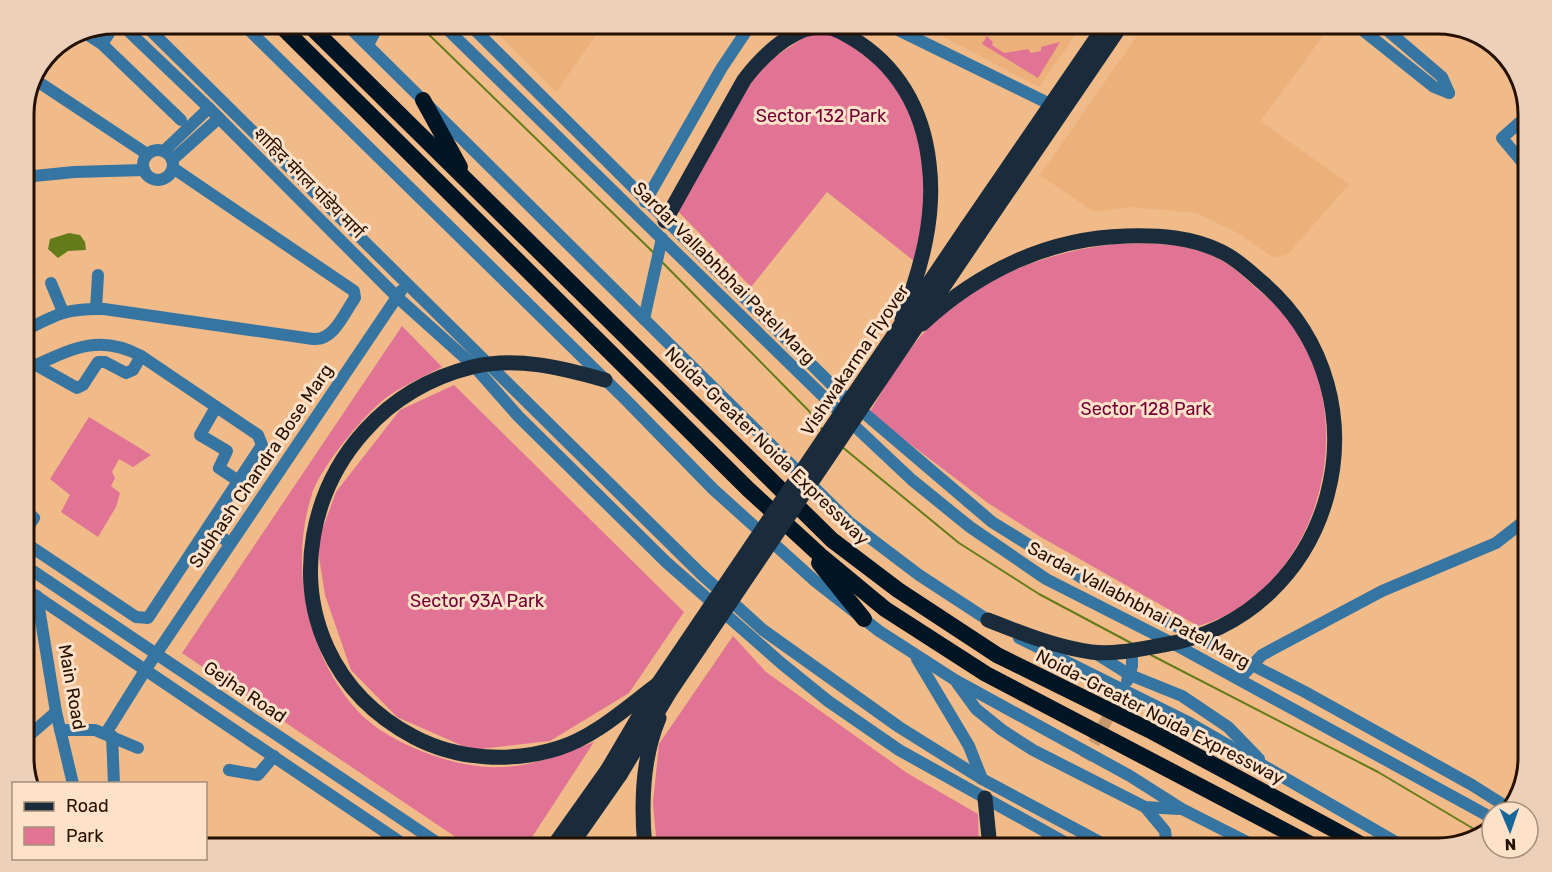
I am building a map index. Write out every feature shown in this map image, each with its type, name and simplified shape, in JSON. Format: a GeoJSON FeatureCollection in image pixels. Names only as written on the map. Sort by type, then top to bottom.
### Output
{"type":"FeatureCollection","features":[{"type":"Feature","properties":{"kind":"highway"},"geometry":{"type":"LineString","coordinates":[[289,34],[748,489],[885,609],[986,674],[1299,838]]}},
{"type":"Feature","properties":{"kind":"highway","name":"Noida-Greater Noida Expressway"},"geometry":{"type":"LineString","coordinates":[[318,34],[832,540],[898,590],[997,655],[1149,730],[1349,838]]}},
{"type":"Feature","properties":{"kind":"highway"},"geometry":{"type":"LineString","coordinates":[[423,100],[469,183]]}},
{"type":"Feature","properties":{"kind":"highway"},"geometry":{"type":"LineString","coordinates":[[802,538],[864,619]]}},
{"type":"Feature","properties":{"kind":"main road"},"geometry":{"type":"LineString","coordinates":[[665,221],[744,80],[760,59],[797,34]]}},
{"type":"Feature","properties":{"kind":"main road"},"geometry":{"type":"LineString","coordinates":[[845,34],[885,62],[910,96],[924,129],[931,198],[929,230],[896,336]]}},
{"type":"Feature","properties":{"kind":"main road"},"geometry":{"type":"LineString","coordinates":[[1057,108],[1100,34]]}},
{"type":"Feature","properties":{"kind":"main road"},"geometry":{"type":"LineString","coordinates":[[1057,108],[1114,34]]}},
{"type":"Feature","properties":{"kind":"main road","name":"Vishwakarma Flyover"},"geometry":{"type":"LineString","coordinates":[[665,687],[915,330],[973,231],[1022,171],[1057,108]]}},
{"type":"Feature","properties":{"kind":"main road","name":"Vishwakarma Flyover"},"geometry":{"type":"LineString","coordinates":[[575,838],[665,687],[896,336],[973,231],[1057,108]]}},
{"type":"Feature","properties":{"kind":"main road"},"geometry":{"type":"LineString","coordinates":[[915,330],[945,302],[976,280],[1010,262],[1083,240],[1112,236],[1169,237],[1198,243],[1223,252],[1270,289],[1294,314],[1313,347],[1327,384],[1335,449],[1331,484],[1322,516],[1292,567],[1261,603],[1237,620],[1195,638],[1166,645],[1094,652],[1033,638],[988,620]]}},
{"type":"Feature","properties":{"kind":"main road"},"geometry":{"type":"LineString","coordinates":[[605,380],[554,367],[491,364],[474,366],[414,390],[390,406],[360,434],[332,475],[317,513],[310,543],[309,576],[315,613],[328,648],[343,677],[365,702],[396,727],[428,744],[461,755],[496,757],[530,755],[560,748],[665,687]]}},
{"type":"Feature","properties":{"kind":"main road"},"geometry":{"type":"LineString","coordinates":[[645,838],[643,804],[646,769],[665,687]]}},
{"type":"Feature","properties":{"kind":"main road","name":"Vishwakarma Flyover"},"geometry":{"type":"LineString","coordinates":[[560,838],[614,772]]}},
{"type":"Feature","properties":{"kind":"main road"},"geometry":{"type":"LineString","coordinates":[[985,798],[989,838]]}},
{"type":"Feature","properties":{"kind":"street","name":"शाहिद मंगल पांडेय मार्ग"},"geometry":{"type":"LineString","coordinates":[[131,34],[209,108],[397,297],[474,366],[518,416],[666,562],[759,635]]}},
{"type":"Feature","properties":{"kind":"street"},"geometry":{"type":"LineString","coordinates":[[154,34],[491,364],[759,635],[828,701],[869,730],[1057,838]]}},
{"type":"Feature","properties":{"kind":"street"},"geometry":{"type":"LineString","coordinates":[[253,34],[713,489],[815,581],[864,619],[955,680],[1130,776],[1182,809],[1239,838]]}},
{"type":"Feature","properties":{"kind":"street"},"geometry":{"type":"LineString","coordinates":[[360,34],[423,100],[849,522],[919,575],[988,620],[1186,721],[1389,838]]}},
{"type":"Feature","properties":{"kind":"street"},"geometry":{"type":"LineString","coordinates":[[368,45],[374,34]]}},
{"type":"Feature","properties":{"kind":"street","name":"Sardar Vallabhbhai Patel Marg"},"geometry":{"type":"LineString","coordinates":[[452,34],[661,244],[912,480],[970,527],[1046,579],[1166,645],[1239,679],[1480,811]]}},
{"type":"Feature","properties":{"kind":"street","name":"Sardar Vallabhbhai Patel Marg"},"geometry":{"type":"LineString","coordinates":[[480,34],[548,97],[645,202],[837,390],[992,522],[1082,578],[1195,638],[1252,665],[1472,784],[1496,800]]}},
{"type":"Feature","properties":{"kind":"street"},"geometry":{"type":"LineString","coordinates":[[645,202],[721,69],[744,34]]}},
{"type":"Feature","properties":{"kind":"street"},"geometry":{"type":"LineString","coordinates":[[906,34],[1057,108]]}},
{"type":"Feature","properties":{"kind":"street"},"geometry":{"type":"LineString","coordinates":[[1370,34],[1434,87],[1449,93],[1442,77],[1392,34]]}},
{"type":"Feature","properties":{"kind":"street"},"geometry":{"type":"LineString","coordinates":[[102,44],[108,35]]}},
{"type":"Feature","properties":{"kind":"street"},"geometry":{"type":"LineString","coordinates":[[93,38],[102,44],[194,139]]}},
{"type":"Feature","properties":{"kind":"street"},"geometry":{"type":"LineString","coordinates":[[41,84],[147,154]]}},
{"type":"Feature","properties":{"kind":"street"},"geometry":{"type":"LineString","coordinates":[[35,326],[75,308],[322,340],[329,335],[355,298],[354,291],[170,159],[155,150],[147,154],[143,162],[144,170],[153,179],[161,180],[169,176],[170,159],[182,125],[209,108]]}},
{"type":"Feature","properties":{"kind":"street"},"geometry":{"type":"LineString","coordinates":[[170,159],[219,118]]}},
{"type":"Feature","properties":{"kind":"street"},"geometry":{"type":"LineString","coordinates":[[1517,125],[1502,138],[1517,157]]}},
{"type":"Feature","properties":{"kind":"street"},"geometry":{"type":"LineString","coordinates":[[35,176],[144,170]]}},
{"type":"Feature","properties":{"kind":"street"},"geometry":{"type":"LineString","coordinates":[[644,319],[661,244]]}},
{"type":"Feature","properties":{"kind":"street"},"geometry":{"type":"LineString","coordinates":[[96,309],[98,275]]}},
{"type":"Feature","properties":{"kind":"street"},"geometry":{"type":"LineString","coordinates":[[51,283],[63,312]]}},
{"type":"Feature","properties":{"kind":"street","name":"Subhash Chandra Bose Marg"},"geometry":{"type":"LineString","coordinates":[[109,735],[146,669],[408,284]]}},
{"type":"Feature","properties":{"kind":"street"},"geometry":{"type":"LineString","coordinates":[[35,549],[136,617],[144,619],[240,482],[260,451],[261,440],[141,356],[122,349],[84,345],[36,365]]}},
{"type":"Feature","properties":{"kind":"street"},"geometry":{"type":"LineString","coordinates":[[36,365],[77,388],[83,385],[98,362],[105,362],[126,374],[133,370],[141,356]]}},
{"type":"Feature","properties":{"kind":"street"},"geometry":{"type":"LineString","coordinates":[[216,407],[200,435],[227,451],[219,468],[240,482]]}},
{"type":"Feature","properties":{"kind":"street"},"geometry":{"type":"LineString","coordinates":[[1239,679],[1252,665],[1274,649],[1382,591],[1496,543],[1518,526]]}},
{"type":"Feature","properties":{"kind":"street"},"geometry":{"type":"LineString","coordinates":[[209,529],[230,543]]}},
{"type":"Feature","properties":{"kind":"street"},"geometry":{"type":"LineString","coordinates":[[44,578],[54,561]]}},
{"type":"Feature","properties":{"kind":"street","name":"Gejha Road"},"geometry":{"type":"LineString","coordinates":[[35,572],[430,838]]}},
{"type":"Feature","properties":{"kind":"street","name":"Gejha Road"},"geometry":{"type":"LineString","coordinates":[[37,596],[394,838]]}},
{"type":"Feature","properties":{"kind":"street","name":"Main Road"},"geometry":{"type":"LineString","coordinates":[[37,596],[56,712],[73,782]]}},
{"type":"Feature","properties":{"kind":"street"},"geometry":{"type":"LineString","coordinates":[[759,635],[899,728],[982,779],[1092,838]]}},
{"type":"Feature","properties":{"kind":"street"},"geometry":{"type":"LineString","coordinates":[[1128,680],[1132,650]]}},
{"type":"Feature","properties":{"kind":"street"},"geometry":{"type":"LineString","coordinates":[[1094,652],[1128,680],[1182,696],[1228,727],[1265,766]]}},
{"type":"Feature","properties":{"kind":"street"},"geometry":{"type":"LineString","coordinates":[[913,653],[964,735],[982,779]]}},
{"type":"Feature","properties":{"kind":"street"},"geometry":{"type":"LineString","coordinates":[[955,680],[976,709],[1002,730],[1077,773],[1145,807],[1182,809]]}},
{"type":"Feature","properties":{"kind":"street"},"geometry":{"type":"LineString","coordinates":[[35,730],[56,712]]}},
{"type":"Feature","properties":{"kind":"street"},"geometry":{"type":"LineString","coordinates":[[60,730],[87,729],[109,735],[138,748]]}},
{"type":"Feature","properties":{"kind":"street"},"geometry":{"type":"LineString","coordinates":[[109,735],[114,782]]}},
{"type":"Feature","properties":{"kind":"street"},"geometry":{"type":"LineString","coordinates":[[229,770],[258,775],[274,756]]}},
{"type":"Feature","properties":{"kind":"street"},"geometry":{"type":"LineString","coordinates":[[1077,773],[1085,759]]}},
{"type":"Feature","properties":{"kind":"street"},"geometry":{"type":"LineString","coordinates":[[1145,807],[1165,831],[1166,838]]}},
{"type":"Feature","properties":{"kind":"shaded area"},"geometry":{"type":"Polygon","coordinates":[[[498,34],[597,34],[556,92],[498,34]]]}},
{"type":"Feature","properties":{"kind":"shaded area"},"geometry":{"type":"Polygon","coordinates":[[[938,34],[1076,34],[1039,87],[938,34]]]}},
{"type":"Feature","properties":{"kind":"shaded area"},"geometry":{"type":"Polygon","coordinates":[[[1138,34],[1325,34],[1260,121],[1349,184],[1287,255],[1273,257],[1238,233],[1196,213],[1132,207],[1094,212],[1040,175],[1138,34]]]}},
{"type":"Feature","properties":{"kind":"shaded area"},"geometry":{"type":"Polygon","coordinates":[[[69,233],[80,235],[85,242],[86,250],[68,251],[58,258],[48,249],[50,239],[69,233]]]}},
{"type":"Feature","properties":{"kind":"green space","name":"Sector 132 Park"},"geometry":{"type":"Polygon","coordinates":[[[813,34],[828,34],[844,40],[869,57],[896,86],[913,120],[923,158],[925,206],[923,221],[914,261],[827,192],[751,287],[677,210],[749,84],[764,64],[803,38],[813,34]]]}},
{"type":"Feature","properties":{"kind":"green space"},"geometry":{"type":"Polygon","coordinates":[[[987,36],[993,42],[992,45],[1004,53],[1028,49],[1031,53],[1041,51],[1041,47],[1060,42],[1038,78],[982,44],[987,36]]]}},
{"type":"Feature","properties":{"kind":"green space","name":"Sector 128 Park"},"geometry":{"type":"Polygon","coordinates":[[[1113,244],[1154,244],[1194,249],[1234,268],[1288,318],[1305,345],[1317,375],[1324,406],[1326,438],[1324,469],[1317,500],[1306,530],[1290,557],[1261,591],[1239,608],[1198,626],[1039,536],[988,503],[869,413],[893,374],[920,337],[960,300],[983,285],[1033,263],[1060,254],[1113,244]]]}},
{"type":"Feature","properties":{"kind":"green space"},"geometry":{"type":"Polygon","coordinates":[[[402,326],[442,367],[402,387],[380,402],[369,413],[345,440],[324,470],[312,494],[305,521],[302,549],[306,606],[324,660],[338,685],[367,720],[398,741],[454,762],[489,767],[517,766],[556,756],[594,742],[532,838],[457,838],[182,653],[402,326]]]}},
{"type":"Feature","properties":{"kind":"green space","name":"Sector 93A Park"},"geometry":{"type":"Polygon","coordinates":[[[454,385],[684,612],[629,693],[550,741],[472,750],[397,717],[351,670],[325,595],[317,544],[336,492],[400,410],[454,385]]]}},
{"type":"Feature","properties":{"kind":"green space"},"geometry":{"type":"Polygon","coordinates":[[[89,417],[151,455],[133,467],[119,459],[112,472],[115,478],[111,486],[120,493],[116,507],[98,537],[61,512],[70,495],[50,479],[89,417]]]}},
{"type":"Feature","properties":{"kind":"green space"},"geometry":{"type":"Polygon","coordinates":[[[733,636],[766,672],[907,773],[978,814],[979,838],[656,838],[653,803],[659,744],[733,636]]]}},
{"type":"Feature","properties":{"kind":"waterway"},"geometry":{"type":"LineString","coordinates":[[428,34],[654,253]]}},
{"type":"Feature","properties":{"kind":"waterway"},"geometry":{"type":"LineString","coordinates":[[662,262],[809,411],[823,431]]}},
{"type":"Feature","properties":{"kind":"waterway"},"geometry":{"type":"LineString","coordinates":[[841,446],[959,543],[1039,594],[1131,643]]}},
{"type":"Feature","properties":{"kind":"waterway"},"geometry":{"type":"LineString","coordinates":[[1151,655],[1378,772],[1473,829]]}},
{"type":"Feature","properties":{"kind":"tunnel"},"geometry":{"type":"LineString","coordinates":[[1085,759],[1126,685]]}}]}
